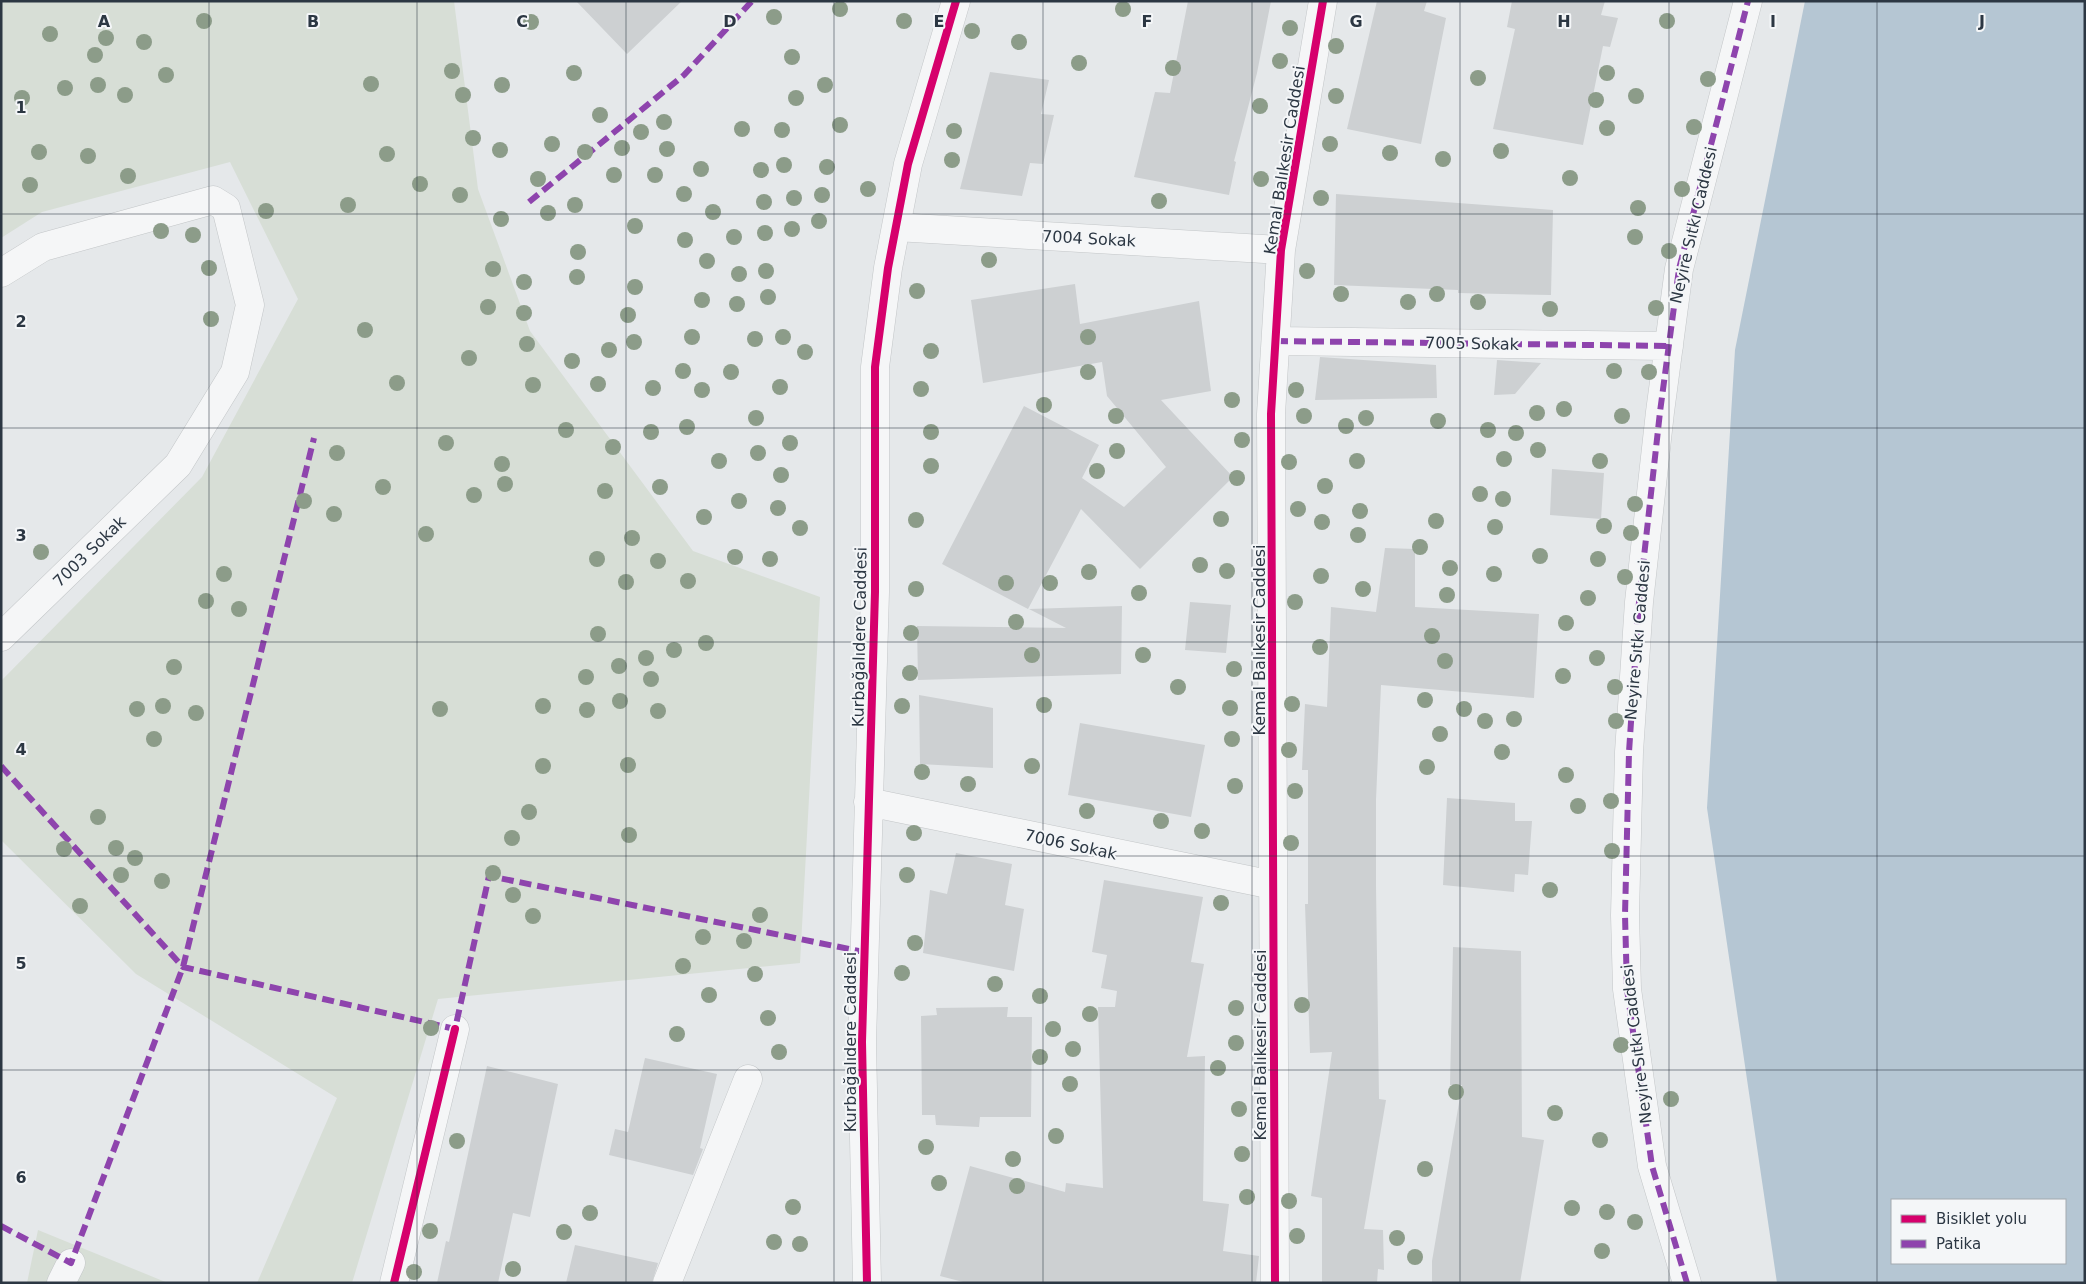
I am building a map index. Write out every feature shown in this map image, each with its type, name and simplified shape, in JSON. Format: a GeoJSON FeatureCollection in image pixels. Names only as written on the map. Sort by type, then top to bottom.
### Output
{"type":"FeatureCollection","features":[{"type":"Feature","properties":{"kind":"street","name":"Kurbağalıdere Caddesi"},"geometry":{"type":"LineString","coordinates":[[867,1283],[862,1042],[874,592],[875,367],[896,227],[908,164],[956,1]]}},
{"type":"Feature","properties":{"kind":"street","name":"Kemal Balıkesir Caddesi"},"geometry":{"type":"LineString","coordinates":[[1275,1283],[1272,414],[1282,250],[1324,1]]}},
{"type":"Feature","properties":{"kind":"street","name":"Neyire Sıtkı Caddesi"},"geometry":{"type":"LineString","coordinates":[[1687,1283],[1652,1166],[1627,989],[1625,916],[1628,752],[1638,611],[1669,346],[1680,269],[1748,1]]}},
{"type":"Feature","properties":{"kind":"street","name":"7003 Sokak"},"geometry":{"type":"LineString","coordinates":[[1,273],[43,247],[213,200],[226,208],[250,305],[235,372],[178,465],[1,636]]}},
{"type":"Feature","properties":{"kind":"street","name":"7004 Sokak"},"geometry":{"type":"LineString","coordinates":[[896,227],[1282,250]]}},
{"type":"Feature","properties":{"kind":"street","name":"7005 Sokak"},"geometry":{"type":"LineString","coordinates":[[1276,341],[1669,346]]}},
{"type":"Feature","properties":{"kind":"street","name":"7006 Sokak"},"geometry":{"type":"LineString","coordinates":[[868,802],[1273,886]]}},
{"type":"Feature","properties":{"kind":"street"},"geometry":{"type":"LineString","coordinates":[[394,1283],[455,1029]]}},
{"type":"Feature","properties":{"kind":"street"},"geometry":{"type":"LineString","coordinates":[[667,1283],[748,1079]]}},
{"type":"Feature","properties":{"kind":"shaded area"},"geometry":{"type":"Polygon","coordinates":[[[1,1],[454,1],[478,189],[530,331],[693,551],[820,597],[800,963],[438,999],[352,1283],[257,1283],[337,1098],[136,974],[1,840],[1,681],[202,477],[298,299],[230,162],[42,212],[1,238],[1,1]]]}},
{"type":"Feature","properties":{"kind":"shaded area"},"geometry":{"type":"Polygon","coordinates":[[[38,1230],[168,1283],[27,1283],[38,1230]]]}},
{"type":"Feature","properties":{"kind":"water"},"geometry":{"type":"Polygon","coordinates":[[[1805,1],[2085,1],[2085,1283],[1777,1283],[1707,808],[1735,350],[1805,1]]]}},
{"type":"Feature","properties":{"kind":"building"},"geometry":{"type":"Polygon","coordinates":[[[576,1],[682,1],[627,54],[576,1]]]}},
{"type":"Feature","properties":{"kind":"building"},"geometry":{"type":"Polygon","coordinates":[[[1188,1],[1271,1],[1257,73],[1234,161],[1236,162],[1229,195],[1134,177],[1155,92],[1170,93],[1188,1]]]}},
{"type":"Feature","properties":{"kind":"building"},"geometry":{"type":"Polygon","coordinates":[[[1377,1],[1427,1],[1424,11],[1446,18],[1421,144],[1347,129],[1377,1]]]}},
{"type":"Feature","properties":{"kind":"building"},"geometry":{"type":"Polygon","coordinates":[[[1512,1],[1605,1],[1601,15],[1618,18],[1610,47],[1603,46],[1583,145],[1493,129],[1515,29],[1507,27],[1512,1]]]}},
{"type":"Feature","properties":{"kind":"building"},"geometry":{"type":"Polygon","coordinates":[[[990,72],[1049,80],[1041,114],[1054,115],[1043,164],[1030,163],[1022,196],[960,189],[990,72]]]}},
{"type":"Feature","properties":{"kind":"building"},"geometry":{"type":"Polygon","coordinates":[[[1336,194],[1553,210],[1551,295],[1458,293],[1458,290],[1334,285],[1336,194]]]}},
{"type":"Feature","properties":{"kind":"building"},"geometry":{"type":"Polygon","coordinates":[[[1075,284],[1080,324],[1199,301],[1211,391],[1161,400],[1233,477],[1140,569],[1081,509],[1028,609],[942,564],[1024,406],[1099,445],[1082,478],[1124,507],[1166,467],[1107,396],[1102,362],[983,383],[971,300],[1075,284]]]}},
{"type":"Feature","properties":{"kind":"building"},"geometry":{"type":"Polygon","coordinates":[[[1320,357],[1436,365],[1437,398],[1315,400],[1320,357]]]}},
{"type":"Feature","properties":{"kind":"building"},"geometry":{"type":"Polygon","coordinates":[[[1497,360],[1541,363],[1515,394],[1494,395],[1497,360]]]}},
{"type":"Feature","properties":{"kind":"building"},"geometry":{"type":"Polygon","coordinates":[[[1552,469],[1604,473],[1601,519],[1550,515],[1552,469]]]}},
{"type":"Feature","properties":{"kind":"building"},"geometry":{"type":"Polygon","coordinates":[[[1385,548],[1415,549],[1415,607],[1539,614],[1534,698],[1381,685],[1376,800],[1376,886],[1379,1099],[1386,1100],[1364,1229],[1383,1230],[1384,1270],[1378,1269],[1377,1283],[1322,1283],[1322,1198],[1311,1196],[1332,1052],[1310,1053],[1305,904],[1308,904],[1308,770],[1302,770],[1305,704],[1327,707],[1331,607],[1376,612],[1385,548]]]}},
{"type":"Feature","properties":{"kind":"building"},"geometry":{"type":"Polygon","coordinates":[[[1190,602],[1231,605],[1226,653],[1185,650],[1190,602]]]}},
{"type":"Feature","properties":{"kind":"building"},"geometry":{"type":"Polygon","coordinates":[[[1122,606],[1121,674],[918,680],[917,626],[1066,628],[1029,609],[1122,606]]]}},
{"type":"Feature","properties":{"kind":"building"},"geometry":{"type":"Polygon","coordinates":[[[919,695],[993,708],[993,768],[920,764],[919,695]]]}},
{"type":"Feature","properties":{"kind":"building"},"geometry":{"type":"Polygon","coordinates":[[[1080,723],[1205,745],[1191,817],[1068,795],[1080,723]]]}},
{"type":"Feature","properties":{"kind":"building"},"geometry":{"type":"Polygon","coordinates":[[[1447,798],[1515,803],[1515,821],[1532,821],[1528,875],[1515,874],[1514,892],[1443,885],[1447,798]]]}},
{"type":"Feature","properties":{"kind":"building"},"geometry":{"type":"Polygon","coordinates":[[[956,853],[1012,864],[1005,905],[1024,909],[1014,971],[923,953],[930,890],[947,894],[956,853]]]}},
{"type":"Feature","properties":{"kind":"building"},"geometry":{"type":"Polygon","coordinates":[[[1104,880],[1203,897],[1191,962],[1204,964],[1187,1057],[1205,1056],[1203,1201],[1229,1204],[1223,1251],[1259,1256],[1256,1283],[967,1283],[940,1276],[970,1166],[1065,1192],[1066,1183],[1103,1188],[1098,1007],[1115,1007],[1117,991],[1101,988],[1107,955],[1092,952],[1104,880]]]}},
{"type":"Feature","properties":{"kind":"building"},"geometry":{"type":"Polygon","coordinates":[[[1453,947],[1521,951],[1522,1137],[1544,1140],[1520,1283],[1432,1283],[1432,1261],[1462,1085],[1450,1085],[1453,947]]]}},
{"type":"Feature","properties":{"kind":"building"},"geometry":{"type":"Polygon","coordinates":[[[1008,1007],[1007,1017],[1032,1017],[1031,1117],[980,1117],[979,1127],[936,1125],[935,1115],[922,1115],[921,1016],[937,1015],[936,1008],[1008,1007]]]}},
{"type":"Feature","properties":{"kind":"building"},"geometry":{"type":"Polygon","coordinates":[[[645,1058],[717,1074],[700,1148],[703,1149],[693,1175],[609,1155],[615,1129],[628,1132],[645,1058]]]}},
{"type":"Feature","properties":{"kind":"building"},"geometry":{"type":"Polygon","coordinates":[[[487,1066],[558,1084],[530,1217],[513,1213],[498,1283],[437,1283],[446,1241],[449,1242],[487,1066]]]}},
{"type":"Feature","properties":{"kind":"building"},"geometry":{"type":"Polygon","coordinates":[[[575,1245],[658,1263],[652,1283],[566,1283],[575,1245]]]}},
{"type":"Feature","properties":{"kind":"marked path"},"geometry":{"type":"LineString","coordinates":[[529,202],[684,75],[752,1]]}},
{"type":"Feature","properties":{"kind":"marked path"},"geometry":{"type":"LineString","coordinates":[[1687,1283],[1652,1166],[1627,989],[1625,915],[1629,752],[1639,602],[1660,412],[1679,269],[1748,1]]}},
{"type":"Feature","properties":{"kind":"marked path"},"geometry":{"type":"LineString","coordinates":[[1276,341],[1669,346]]}},
{"type":"Feature","properties":{"kind":"marked path"},"geometry":{"type":"LineString","coordinates":[[1,1226],[71,1263],[183,967],[314,438]]}},
{"type":"Feature","properties":{"kind":"marked path"},"geometry":{"type":"LineString","coordinates":[[1,766],[183,967],[455,1029],[489,876],[864,952]]}},
{"type":"Feature","properties":{"kind":"cycle path"},"geometry":{"type":"LineString","coordinates":[[867,1283],[862,1042],[875,592],[875,367],[888,268],[908,164],[956,1]]}},
{"type":"Feature","properties":{"kind":"cycle path"},"geometry":{"type":"LineString","coordinates":[[1275,1283],[1271,414],[1281,250],[1323,1]]}},
{"type":"Feature","properties":{"kind":"cycle path"},"geometry":{"type":"LineString","coordinates":[[394,1283],[455,1029]]}}]}
